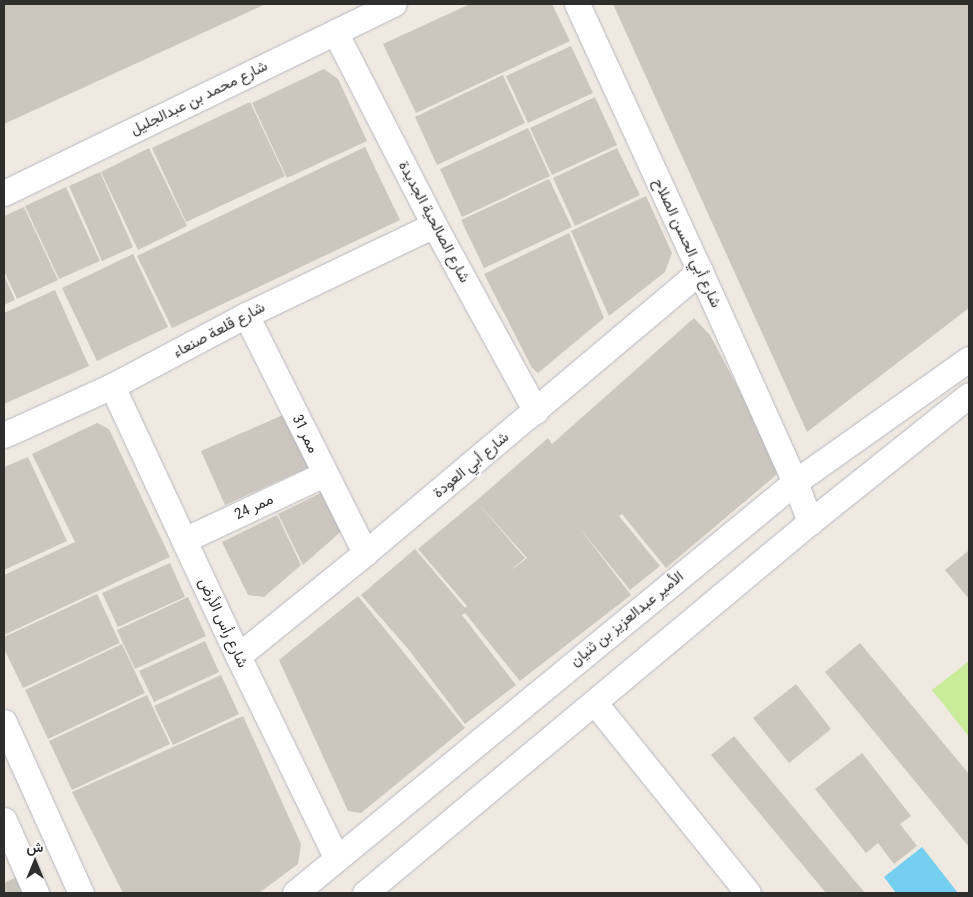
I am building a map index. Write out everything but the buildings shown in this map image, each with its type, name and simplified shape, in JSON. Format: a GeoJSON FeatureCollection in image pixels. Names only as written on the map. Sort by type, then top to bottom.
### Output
{"type":"FeatureCollection","features":[{"type":"Feature","properties":{"kind":"street","name":"شارع محمد بن عبدالجليل"},"geometry":{"type":"LineString","coordinates":[[4,194],[394,4]]}},
{"type":"Feature","properties":{"kind":"street","name":"شارع أبي الحسن الصلاح"},"geometry":{"type":"LineString","coordinates":[[577,4],[795,482],[810,522]]}},
{"type":"Feature","properties":{"kind":"street","name":"شارع الصالحية الجديدة"},"geometry":{"type":"LineString","coordinates":[[335,32],[434,224],[536,411]]}},
{"type":"Feature","properties":{"kind":"street","name":"شارع قلعة صنعاء"},"geometry":{"type":"LineString","coordinates":[[4,435],[112,386],[246,315],[434,224]]}},
{"type":"Feature","properties":{"kind":"street","name":"شارع أبي العودة"},"geometry":{"type":"LineString","coordinates":[[238,656],[536,411],[700,271]]}},
{"type":"Feature","properties":{"kind":"street","name":"ممر 31"},"geometry":{"type":"LineString","coordinates":[[246,315],[365,553]]}},
{"type":"Feature","properties":{"kind":"street","name":"الأمير عبدالعزيز بن ثنيان"},"geometry":{"type":"LineString","coordinates":[[295,893],[336,857],[795,482],[969,359]]}},
{"type":"Feature","properties":{"kind":"street","name":"شارع رأس الأرض"},"geometry":{"type":"LineString","coordinates":[[112,386],[238,656],[336,857]]}},
{"type":"Feature","properties":{"kind":"street"},"geometry":{"type":"LineString","coordinates":[[365,893],[810,522],[969,394]]}},
{"type":"Feature","properties":{"kind":"street","name":"ممر 24"},"geometry":{"type":"LineString","coordinates":[[184,540],[324,474]]}},
{"type":"Feature","properties":{"kind":"street"},"geometry":{"type":"LineString","coordinates":[[594,702],[748,893]]}},
{"type":"Feature","properties":{"kind":"street"},"geometry":{"type":"LineString","coordinates":[[4,722],[81,893]]}},
{"type":"Feature","properties":{"kind":"street"},"geometry":{"type":"LineString","coordinates":[[4,820],[36,893]]}},
{"type":"Feature","properties":{"kind":"green space"},"geometry":{"type":"Polygon","coordinates":[[[969,661],[969,737],[932,690],[969,661]]]}},
{"type":"Feature","properties":{"kind":"water"},"geometry":{"type":"Polygon","coordinates":[[[922,847],[958,893],[896,893],[884,877],[922,847]]]}}]}
